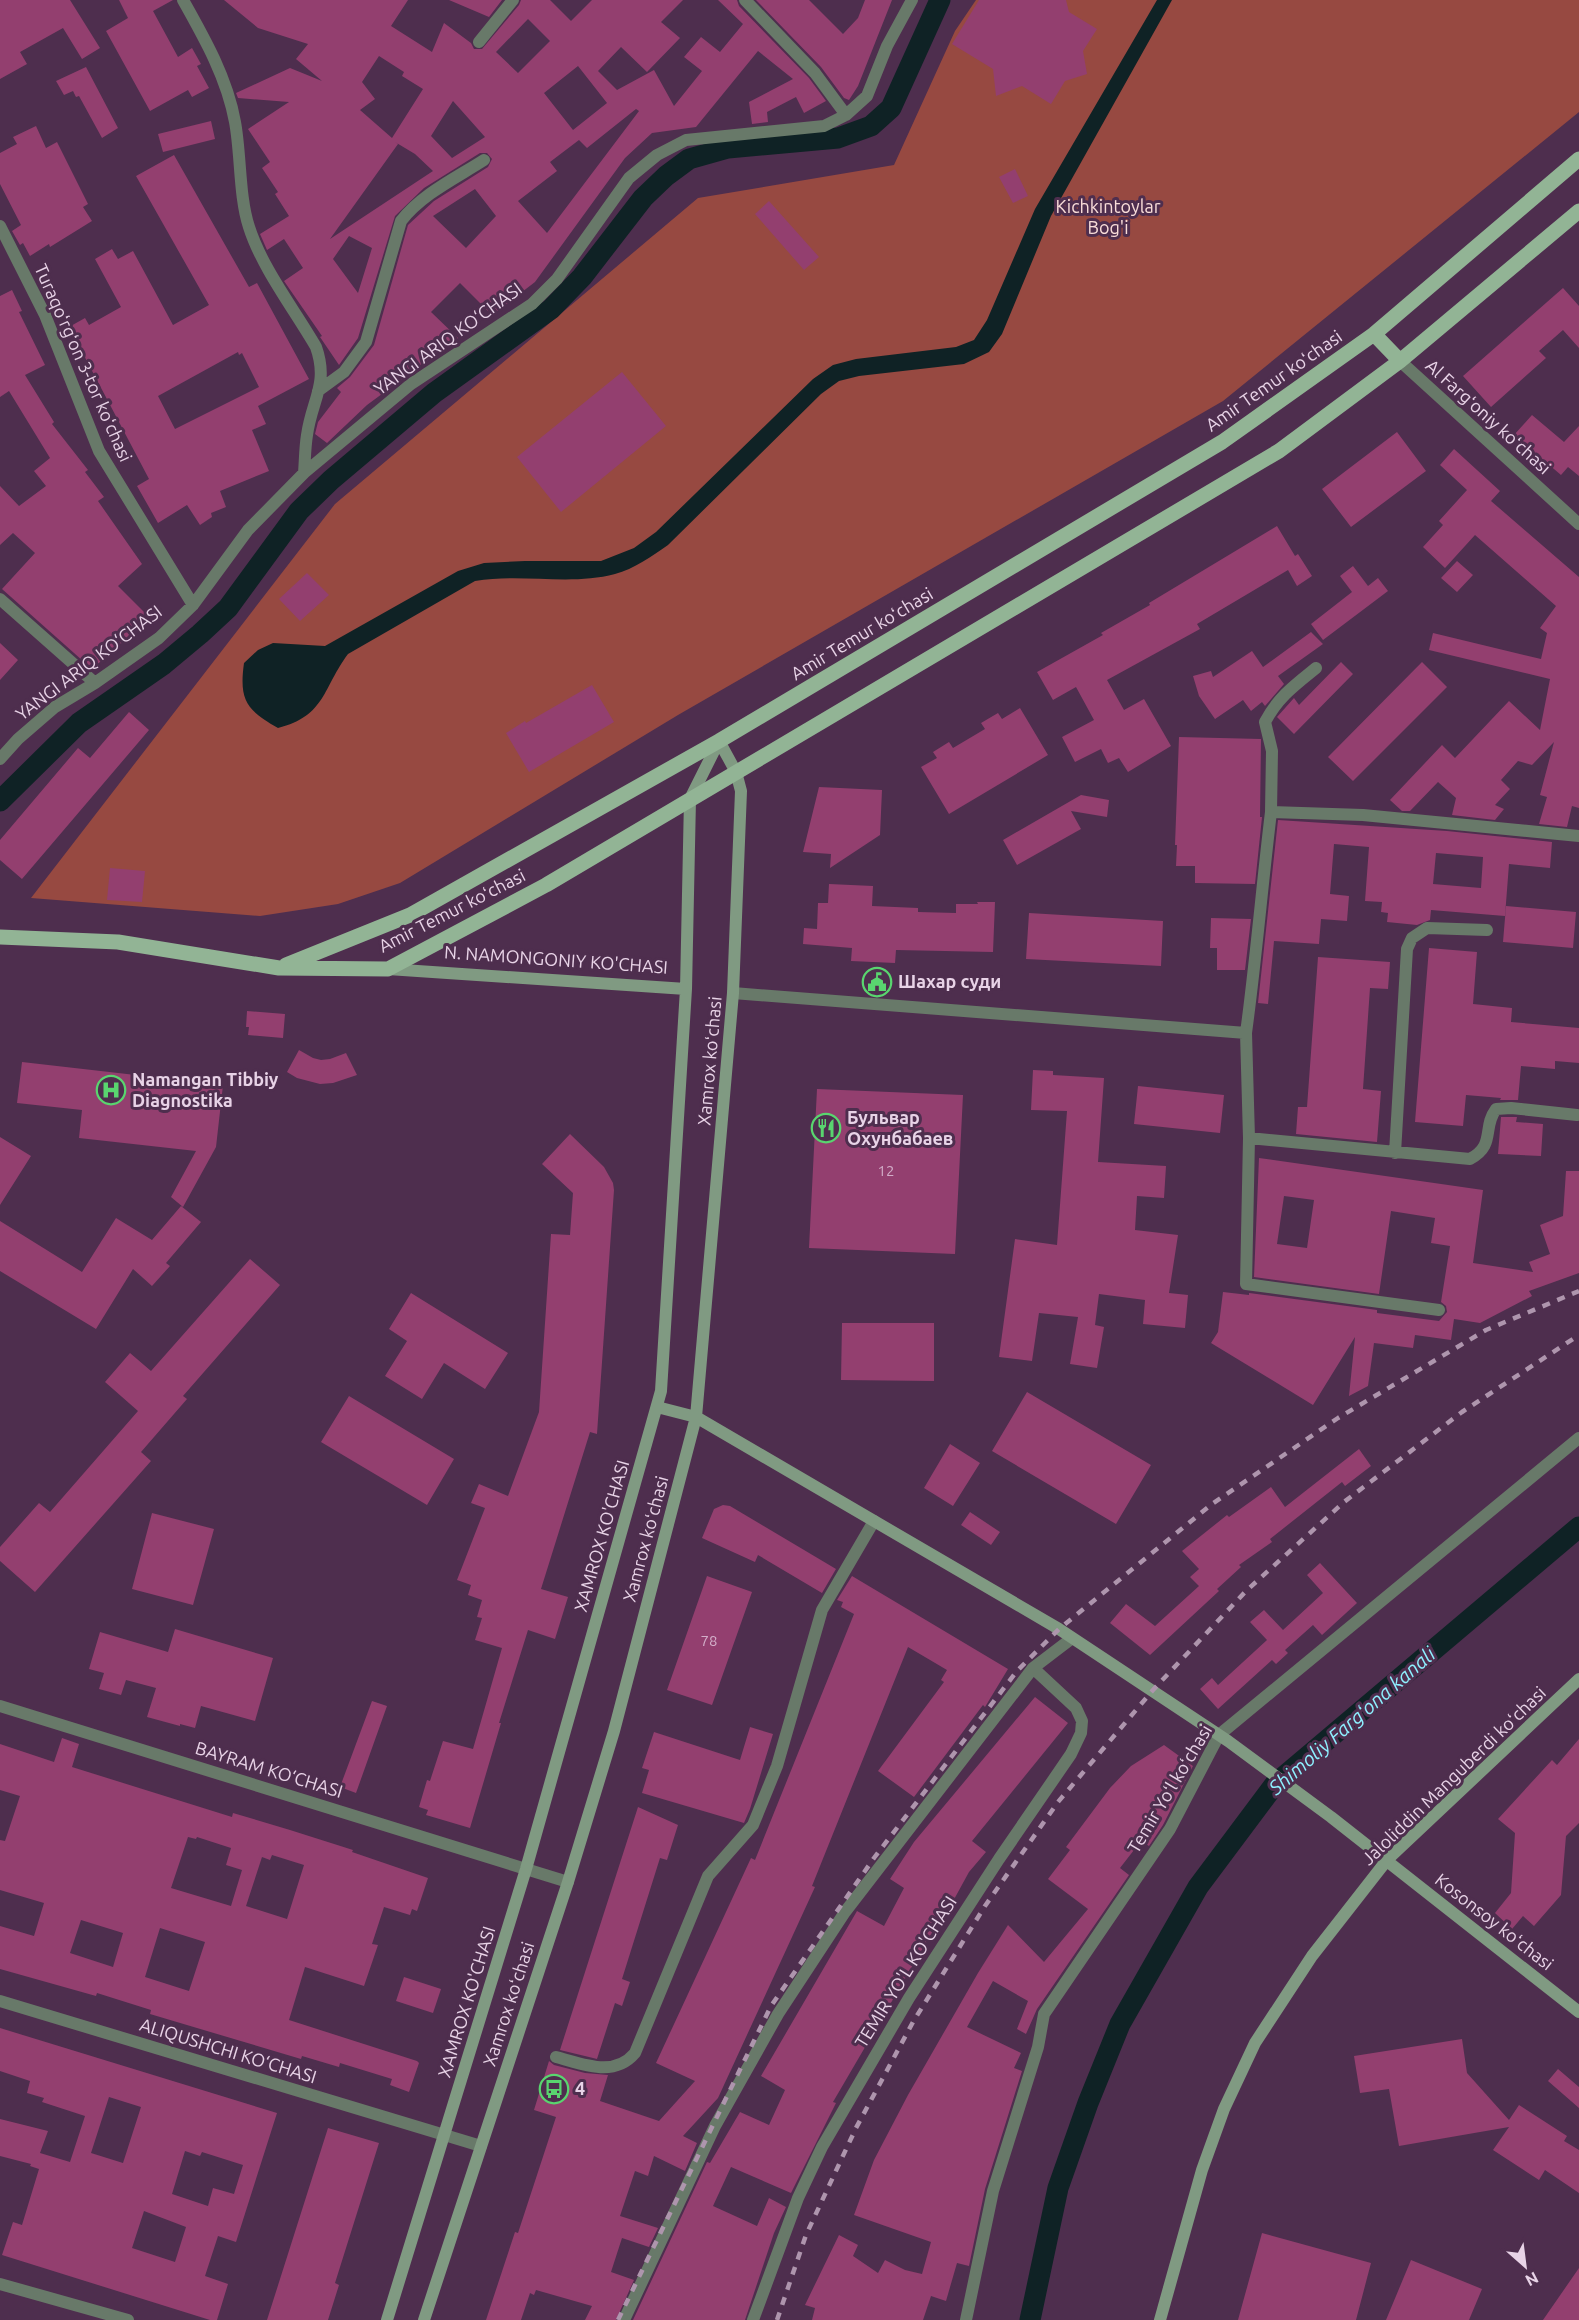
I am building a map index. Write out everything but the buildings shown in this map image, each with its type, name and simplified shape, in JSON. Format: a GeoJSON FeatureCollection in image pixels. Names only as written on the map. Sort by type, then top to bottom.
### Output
{"type":"FeatureCollection","features":[{"type":"Feature","properties":{"kind":"main road","name":"Amir Temur koʻchasi"},"geometry":{"type":"LineString","coordinates":[[279,968],[410,915],[719,741],[1222,442],[1374,334],[1579,159]]}},
{"type":"Feature","properties":{"kind":"main road","name":"Amir Temur koʻchasi"},"geometry":{"type":"LineString","coordinates":[[279,968],[388,969],[546,885],[1279,451],[1400,361],[1579,211]]}},
{"type":"Feature","properties":{"kind":"main road"},"geometry":{"type":"LineString","coordinates":[[1374,334],[1400,361]]}},
{"type":"Feature","properties":{"kind":"main road","name":"Xamrox koʻchasi"},"geometry":{"type":"LineString","coordinates":[[424,2320],[568,1882],[614,1731],[696,1417],[734,993],[741,791],[736,772],[719,741]]}},
{"type":"Feature","properties":{"kind":"main road","name":"XAMROX KO'CHASI"},"geometry":{"type":"LineString","coordinates":[[387,2320],[526,1869],[661,1391],[686,989],[690,799],[719,741]]}},
{"type":"Feature","properties":{"kind":"main road"},"geometry":{"type":"LineString","coordinates":[[0,937],[118,942],[279,968]]}},
{"type":"Feature","properties":{"kind":"main road","name":"N. NAMONGONIY KO'CHASI"},"geometry":{"type":"LineString","coordinates":[[388,969],[686,989]]}},
{"type":"Feature","properties":{"kind":"main road","name":"Kosonsoy koʻchasi"},"geometry":{"type":"LineString","coordinates":[[657,1407],[696,1417],[1059,1629],[1223,1738],[1331,1817],[1579,2012]]}},
{"type":"Feature","properties":{"kind":"main road","name":"Jaloliddin Manguberdi koʻchasi"},"geometry":{"type":"LineString","coordinates":[[1160,2320],[1202,2170],[1224,2109],[1255,2043],[1312,1956],[1388,1860],[1579,1679]]}},
{"type":"Feature","properties":{"kind":"street"},"geometry":{"type":"LineString","coordinates":[[183,0],[221,74],[235,121],[248,225],[259,251],[316,347],[322,362],[323,376],[307,434],[304,473]]}},
{"type":"Feature","properties":{"kind":"street"},"geometry":{"type":"LineString","coordinates":[[479,42],[513,0]]}},
{"type":"Feature","properties":{"kind":"street"},"geometry":{"type":"LineString","coordinates":[[745,0],[815,73],[846,115]]}},
{"type":"Feature","properties":{"kind":"street","name":"YANGI ARIQ KO‘CHASI"},"geometry":{"type":"LineString","coordinates":[[0,759],[18,739],[55,707],[95,683],[159,638],[193,605],[248,530],[304,473],[411,384],[531,303],[557,279],[629,178],[657,154],[686,140],[824,126],[846,115],[867,96],[887,46],[912,0]]}},
{"type":"Feature","properties":{"kind":"street"},"geometry":{"type":"LineString","coordinates":[[318,391],[344,372],[366,342],[401,221],[430,194],[484,160]]}},
{"type":"Feature","properties":{"kind":"street","name":"Turaqoʻrgʻon 3-tor koʻchasi"},"geometry":{"type":"LineString","coordinates":[[0,226],[45,315],[99,451],[193,605]]}},
{"type":"Feature","properties":{"kind":"street","name":"Al Fargʻoniy koʻchasi"},"geometry":{"type":"LineString","coordinates":[[1400,361],[1579,524]]}},
{"type":"Feature","properties":{"kind":"street"},"geometry":{"type":"LineString","coordinates":[[0,599],[95,683]]}},
{"type":"Feature","properties":{"kind":"street"},"geometry":{"type":"LineString","coordinates":[[1316,668],[1284,694],[1274,705],[1265,722],[1272,751],[1271,812],[1246,1033],[1249,1138],[1246,1284],[1439,1310]]}},
{"type":"Feature","properties":{"kind":"street"},"geometry":{"type":"LineString","coordinates":[[1271,812],[1363,815],[1579,836]]}},
{"type":"Feature","properties":{"kind":"street"},"geometry":{"type":"LineString","coordinates":[[1395,1153],[1407,949],[1412,938],[1427,928],[1487,930]]}},
{"type":"Feature","properties":{"kind":"street"},"geometry":{"type":"LineString","coordinates":[[734,993],[1246,1033]]}},
{"type":"Feature","properties":{"kind":"street"},"geometry":{"type":"LineString","coordinates":[[1249,1138],[1470,1159],[1480,1154],[1487,1144],[1491,1115],[1496,1109],[1511,1108],[1578,1115]]}},
{"type":"Feature","properties":{"kind":"street","name":"Temir Yoʻl koʻchasi"},"geometry":{"type":"LineString","coordinates":[[966,2320],[993,2191],[1038,2047],[1044,2014],[1170,1829],[1223,1738],[1579,1438]]}},
{"type":"Feature","properties":{"kind":"street"},"geometry":{"type":"LineString","coordinates":[[556,2057],[590,2066],[612,2068],[623,2065],[636,2053],[708,1876],[753,1825],[777,1766],[822,1610],[874,1521]]}},
{"type":"Feature","properties":{"kind":"street"},"geometry":{"type":"LineString","coordinates":[[624,2320],[715,2126],[778,2014],[845,1912],[1033,1668],[1071,1639]]}},
{"type":"Feature","properties":{"kind":"street","name":"TEMIR YO'L KO'CHASI"},"geometry":{"type":"LineString","coordinates":[[753,2320],[798,2198],[822,2147],[909,1998],[999,1859],[1071,1754],[1081,1733],[1082,1721],[1076,1708],[1033,1668]]}},
{"type":"Feature","properties":{"kind":"street","name":"BAYRAM KO‘CHASI"},"geometry":{"type":"LineString","coordinates":[[0,1706],[568,1882]]}},
{"type":"Feature","properties":{"kind":"street","name":"ALIQUSHCHI KO‘CHASI"},"geometry":{"type":"LineString","coordinates":[[0,2001],[482,2146]]}},
{"type":"Feature","properties":{"kind":"street"},"geometry":{"type":"LineString","coordinates":[[0,2284],[128,2320]]}},
{"type":"Feature","properties":{"kind":"green space","name":"Kichkintoylar Bog'i"},"geometry":{"type":"Polygon","coordinates":[[[976,0],[1579,0],[1579,112],[1223,401],[678,715],[400,883],[338,904],[260,916],[31,898],[335,504],[698,198],[894,165],[955,31],[976,0]]]}},
{"type":"Feature","properties":{"kind":"shaded area"},"geometry":{"type":"Polygon","coordinates":[[[1157,0],[1172,0],[1051,216],[1002,334],[989,352],[964,364],[859,376],[839,381],[821,394],[668,545],[636,566],[615,574],[581,579],[510,578],[475,581],[348,654],[315,708],[294,723],[278,728],[258,715],[247,703],[243,686],[244,663],[258,650],[273,643],[325,646],[458,571],[484,563],[601,561],[634,548],[656,532],[813,379],[833,365],[856,359],[956,347],[974,340],[987,320],[1035,209],[1157,0]]]}},
{"type":"Feature","properties":{"kind":"waterway"},"geometry":{"type":"LineString","coordinates":[[0,801],[79,723],[164,664],[228,608],[299,511],[331,480],[434,393],[551,309],[582,277],[643,198],[666,176],[689,159],[728,148],[838,138],[871,126],[891,108],[940,0]]}},
{"type":"Feature","properties":{"kind":"waterway","name":"Shimoliy Fargʻona kanali"},"geometry":{"type":"LineString","coordinates":[[1030,2320],[1058,2188],[1088,2103],[1120,2024],[1198,1887],[1275,1784],[1579,1527]]}},
{"type":"Feature","properties":{"kind":"railway"},"geometry":{"type":"LineString","coordinates":[[618,2320],[771,2006],[874,1858],[1017,1671],[1059,1629],[1212,1504],[1338,1418],[1486,1330],[1579,1291]]}},
{"type":"Feature","properties":{"kind":"railway"},"geometry":{"type":"LineString","coordinates":[[777,2320],[806,2235],[856,2128],[913,2022],[985,1906],[1058,1802],[1153,1690],[1246,1591],[1344,1502],[1462,1412],[1579,1335]]}},
{"type":"Feature","properties":{"kind":"place","name":"Шахар суди"},"geometry":{"type":"Point","coordinates":[877,982]}},
{"type":"Feature","properties":{"kind":"place","name":"Namangan Tibbiy Diagnostika"},"geometry":{"type":"Point","coordinates":[111,1090]}},
{"type":"Feature","properties":{"kind":"place","name":"Бульвар Охунбабаев"},"geometry":{"type":"Point","coordinates":[826,1128]}},
{"type":"Feature","properties":{"kind":"place","name":"4"},"geometry":{"type":"Point","coordinates":[554,2089]}}]}
